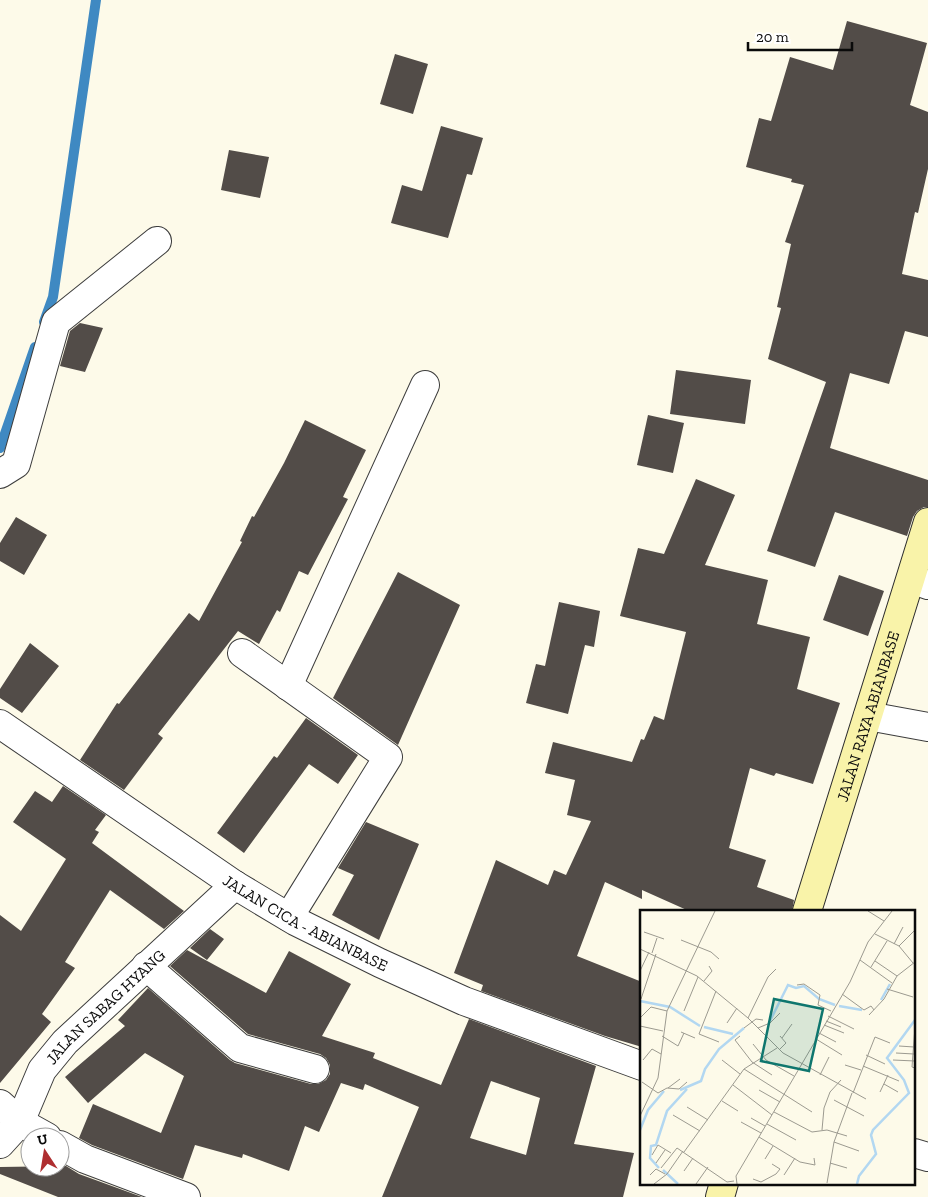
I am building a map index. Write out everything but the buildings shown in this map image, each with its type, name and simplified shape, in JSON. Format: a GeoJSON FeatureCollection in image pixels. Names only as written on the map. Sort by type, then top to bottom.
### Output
{"type":"FeatureCollection","features":[{"type":"Feature","properties":{"kind":"main road","name":"JALAN RAYA ABIANBASE"},"geometry":{"type":"LineString","coordinates":[[807,910],[868,716],[919,582],[928,522]]}},
{"type":"Feature","properties":{"kind":"main road"},"geometry":{"type":"LineString","coordinates":[[720,1197],[724,1184]]}},
{"type":"Feature","properties":{"kind":"street"},"geometry":{"type":"LineString","coordinates":[[0,474],[16,464],[56,322],[157,242]]}},
{"type":"Feature","properties":{"kind":"street"},"geometry":{"type":"LineString","coordinates":[[288,686],[425,385]]}},
{"type":"Feature","properties":{"kind":"street"},"geometry":{"type":"LineString","coordinates":[[242,653],[388,757],[289,917]]}},
{"type":"Feature","properties":{"kind":"street"},"geometry":{"type":"LineString","coordinates":[[868,716],[928,727]]}},
{"type":"Feature","properties":{"kind":"street","name":"JALAN CICA - ABIANBASE"},"geometry":{"type":"LineString","coordinates":[[0,724],[235,885],[289,917],[380,963],[464,1001],[640,1065]]}},
{"type":"Feature","properties":{"kind":"street","name":"JALAN SABAG HYANG"},"geometry":{"type":"LineString","coordinates":[[0,1144],[20,1122],[42,1070],[64,1042],[235,885]]}},
{"type":"Feature","properties":{"kind":"street"},"geometry":{"type":"LineString","coordinates":[[146,966],[240,1048],[315,1069]]}},
{"type":"Feature","properties":{"kind":"street"},"geometry":{"type":"LineString","coordinates":[[0,1104],[20,1122],[29,1127]]}},
{"type":"Feature","properties":{"kind":"street"},"geometry":{"type":"LineString","coordinates":[[70,1151],[85,1159],[186,1197]]}},
{"type":"Feature","properties":{"kind":"waterway"},"geometry":{"type":"LineString","coordinates":[[44,322],[53,297],[96,0]]}},
{"type":"Feature","properties":{"kind":"waterway"},"geometry":{"type":"LineString","coordinates":[[0,448],[35,347]]}}]}
